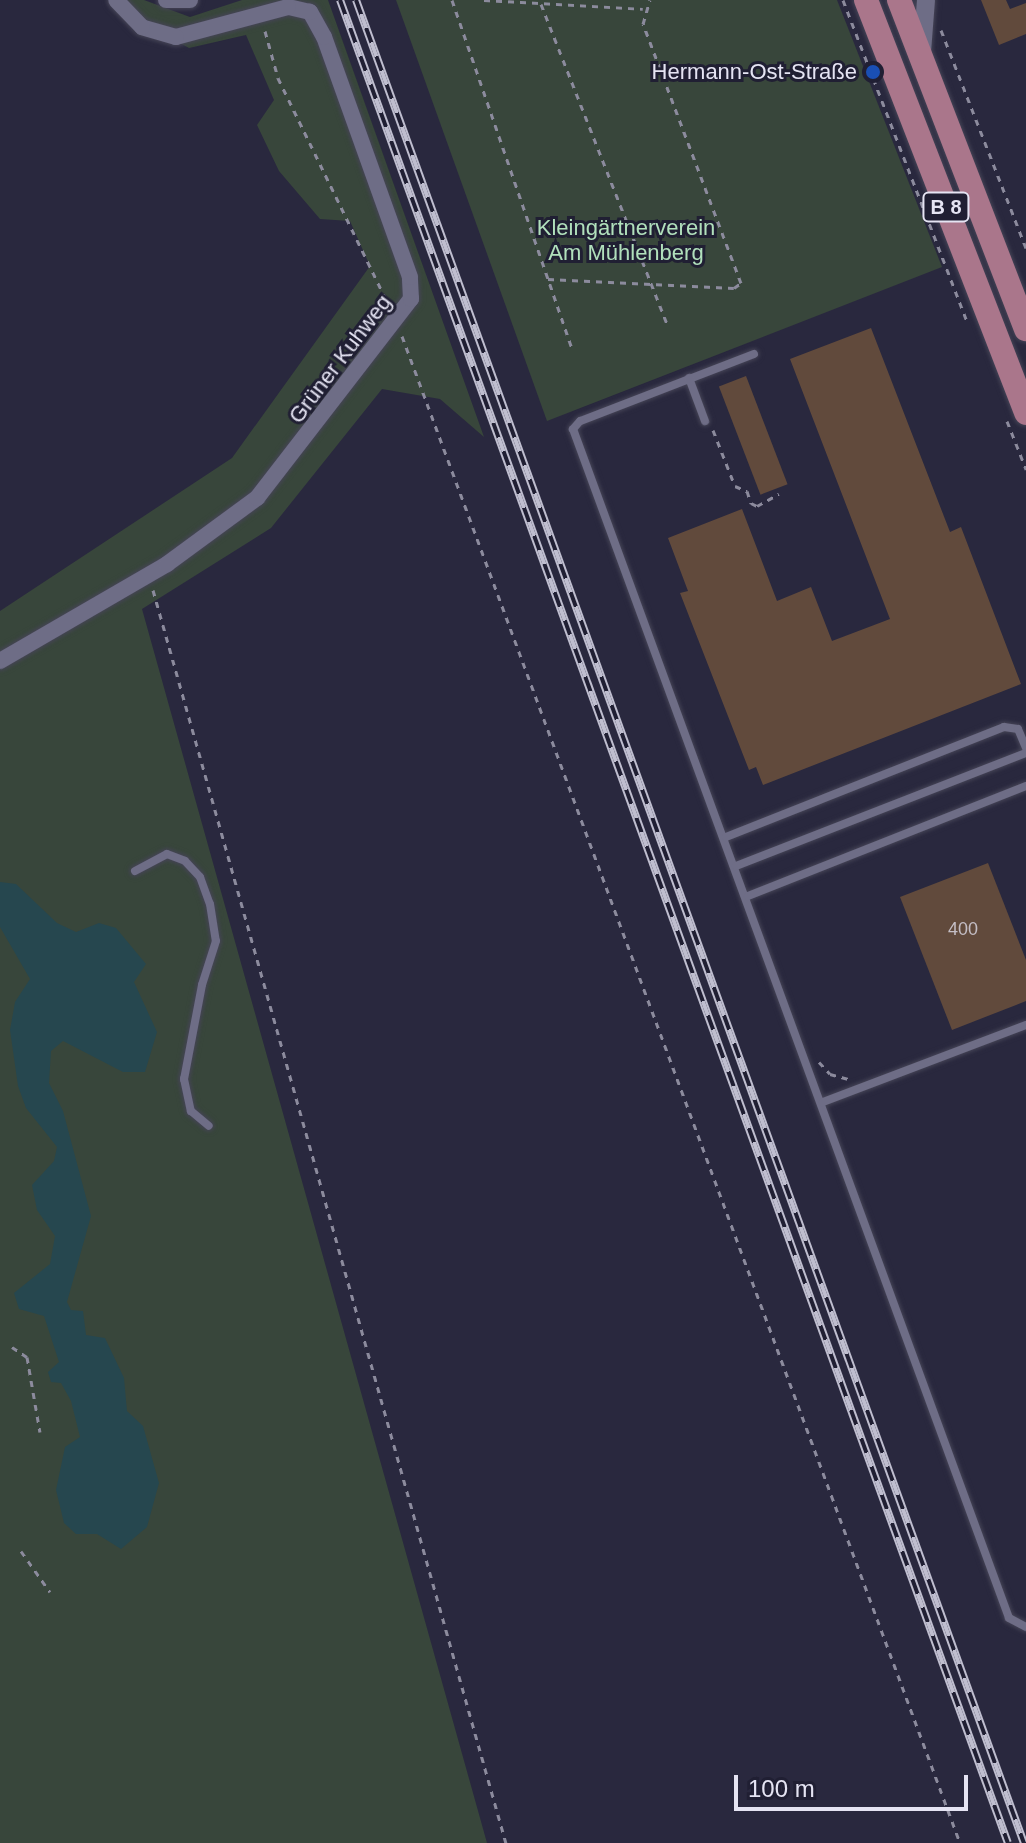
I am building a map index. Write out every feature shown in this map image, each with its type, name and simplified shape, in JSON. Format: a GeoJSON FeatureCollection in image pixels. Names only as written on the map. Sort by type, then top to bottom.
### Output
{"type":"FeatureCollection","features":[{"type":"Feature","properties":{"kind":"main road","name":"B 8"},"geometry":{"type":"LineString","coordinates":[[866,0],[1014,412]]}},
{"type":"Feature","properties":{"kind":"main road","name":"B 8"},"geometry":{"type":"LineString","coordinates":[[899,0],[1026,329]]}},
{"type":"Feature","properties":{"kind":"street","name":"Grüner Kuhweg"},"geometry":{"type":"LineString","coordinates":[[0,661],[210,537],[264,492],[411,299],[410,277],[319,22],[301,7],[176,37],[142,27],[116,0]]}},
{"type":"Feature","properties":{"kind":"street"},"geometry":{"type":"LineString","coordinates":[[166,0],[190,0]]}},
{"type":"Feature","properties":{"kind":"street"},"geometry":{"type":"LineString","coordinates":[[922,59],[926,0]]}},
{"type":"Feature","properties":{"kind":"lane"},"geometry":{"type":"LineString","coordinates":[[754,354],[580,421],[573,429],[748,896],[1009,1618],[1026,1627]]}},
{"type":"Feature","properties":{"kind":"lane"},"geometry":{"type":"LineString","coordinates":[[689,378],[705,421]]}},
{"type":"Feature","properties":{"kind":"lane"},"geometry":{"type":"LineString","coordinates":[[726,837],[1004,727],[1018,729],[1026,751],[736,866]]}},
{"type":"Feature","properties":{"kind":"lane"},"geometry":{"type":"LineString","coordinates":[[748,896],[1026,786]]}},
{"type":"Feature","properties":{"kind":"lane"},"geometry":{"type":"LineString","coordinates":[[135,871],[167,854],[176,857],[200,877],[210,904],[216,941],[202,985],[184,1079],[191,1111],[209,1126]]}},
{"type":"Feature","properties":{"kind":"lane"},"geometry":{"type":"LineString","coordinates":[[823,1102],[1026,1025]]}},
{"type":"Feature","properties":{"kind":"path"},"geometry":{"type":"LineString","coordinates":[[450,0],[572,349]]}},
{"type":"Feature","properties":{"kind":"path"},"geometry":{"type":"LineString","coordinates":[[484,0],[643,9]]}},
{"type":"Feature","properties":{"kind":"path"},"geometry":{"type":"LineString","coordinates":[[548,279],[734,288],[741,277],[643,24],[643,9],[650,0]]}},
{"type":"Feature","properties":{"kind":"path"},"geometry":{"type":"LineString","coordinates":[[843,0],[968,322]]}},
{"type":"Feature","properties":{"kind":"path"},"geometry":{"type":"LineString","coordinates":[[541,4],[667,324]]}},
{"type":"Feature","properties":{"kind":"path"},"geometry":{"type":"LineString","coordinates":[[261,15],[278,78],[397,321],[960,1843]]}},
{"type":"Feature","properties":{"kind":"path"},"geometry":{"type":"LineString","coordinates":[[941,29],[1026,248]]}},
{"type":"Feature","properties":{"kind":"path"},"geometry":{"type":"LineString","coordinates":[[1014,412],[1026,469]]}},
{"type":"Feature","properties":{"kind":"path"},"geometry":{"type":"LineString","coordinates":[[705,421],[735,486],[747,491],[757,506],[779,494]]}},
{"type":"Feature","properties":{"kind":"path"},"geometry":{"type":"LineString","coordinates":[[149,575],[506,1843]]}},
{"type":"Feature","properties":{"kind":"path"},"geometry":{"type":"LineString","coordinates":[[815,1058],[830,1074],[854,1079]]}},
{"type":"Feature","properties":{"kind":"path"},"geometry":{"type":"LineString","coordinates":[[12,1347],[27,1357],[40,1432]]}},
{"type":"Feature","properties":{"kind":"path"},"geometry":{"type":"LineString","coordinates":[[21,1551],[50,1592]]}},
{"type":"Feature","properties":{"kind":"green space"},"geometry":{"type":"Polygon","coordinates":[[[123,0],[144,0],[190,17],[242,0],[328,0],[484,437],[440,399],[382,389],[271,528],[142,609],[487,1843],[0,1843],[0,611],[232,458],[370,266],[350,221],[320,219],[279,171],[257,125],[274,100],[246,35],[189,48],[140,22],[123,0]]]}},
{"type":"Feature","properties":{"kind":"green space","name":"Kleingärtnerverein Am Mühlenberg"},"geometry":{"type":"Polygon","coordinates":[[[396,0],[837,0],[942,267],[547,421],[396,0]]]}},
{"type":"Feature","properties":{"kind":"shaded area"},"geometry":{"type":"Polygon","coordinates":[[[0,882],[16,884],[57,923],[76,932],[99,923],[116,928],[146,964],[134,982],[157,1032],[145,1072],[123,1072],[63,1041],[51,1051],[49,1083],[63,1111],[91,1216],[67,1302],[71,1310],[83,1311],[86,1335],[105,1338],[124,1378],[127,1411],[143,1426],[159,1483],[147,1527],[121,1549],[97,1534],[76,1534],[64,1523],[56,1490],[65,1447],[80,1437],[71,1401],[61,1383],[51,1382],[48,1372],[59,1362],[44,1316],[19,1309],[14,1293],[50,1264],[55,1236],[37,1210],[32,1185],[54,1161],[57,1147],[26,1108],[18,1086],[10,1030],[15,1002],[30,979],[0,927],[0,882]]]}},
{"type":"Feature","properties":{"kind":"building"},"geometry":{"type":"Polygon","coordinates":[[[981,0],[1006,0],[1010,9],[1026,3],[1026,34],[999,45],[981,0]]]}},
{"type":"Feature","properties":{"kind":"building"},"geometry":{"type":"Polygon","coordinates":[[[871,328],[950,532],[961,527],[1021,684],[763,785],[756,767],[749,770],[680,593],[688,591],[668,538],[742,509],[777,601],[811,587],[832,641],[890,619],[790,359],[871,328]]]}},
{"type":"Feature","properties":{"kind":"building"},"geometry":{"type":"Polygon","coordinates":[[[746,376],[788,484],[760,495],[719,386],[746,376]]]}},
{"type":"Feature","properties":{"kind":"building"},"geometry":{"type":"Polygon","coordinates":[[[988,863],[1026,960],[1026,1001],[952,1030],[900,897],[988,863]]]}},
{"type":"Feature","properties":{"kind":"railway"},"geometry":{"type":"LineString","coordinates":[[340,0],[1008,1843]]}},
{"type":"Feature","properties":{"kind":"railway"},"geometry":{"type":"LineString","coordinates":[[356,0],[1024,1843]]}},
{"type":"Feature","properties":{"kind":"place","name":"Hermann-Ost-Straße"},"geometry":{"type":"Point","coordinates":[873,72]}}]}
